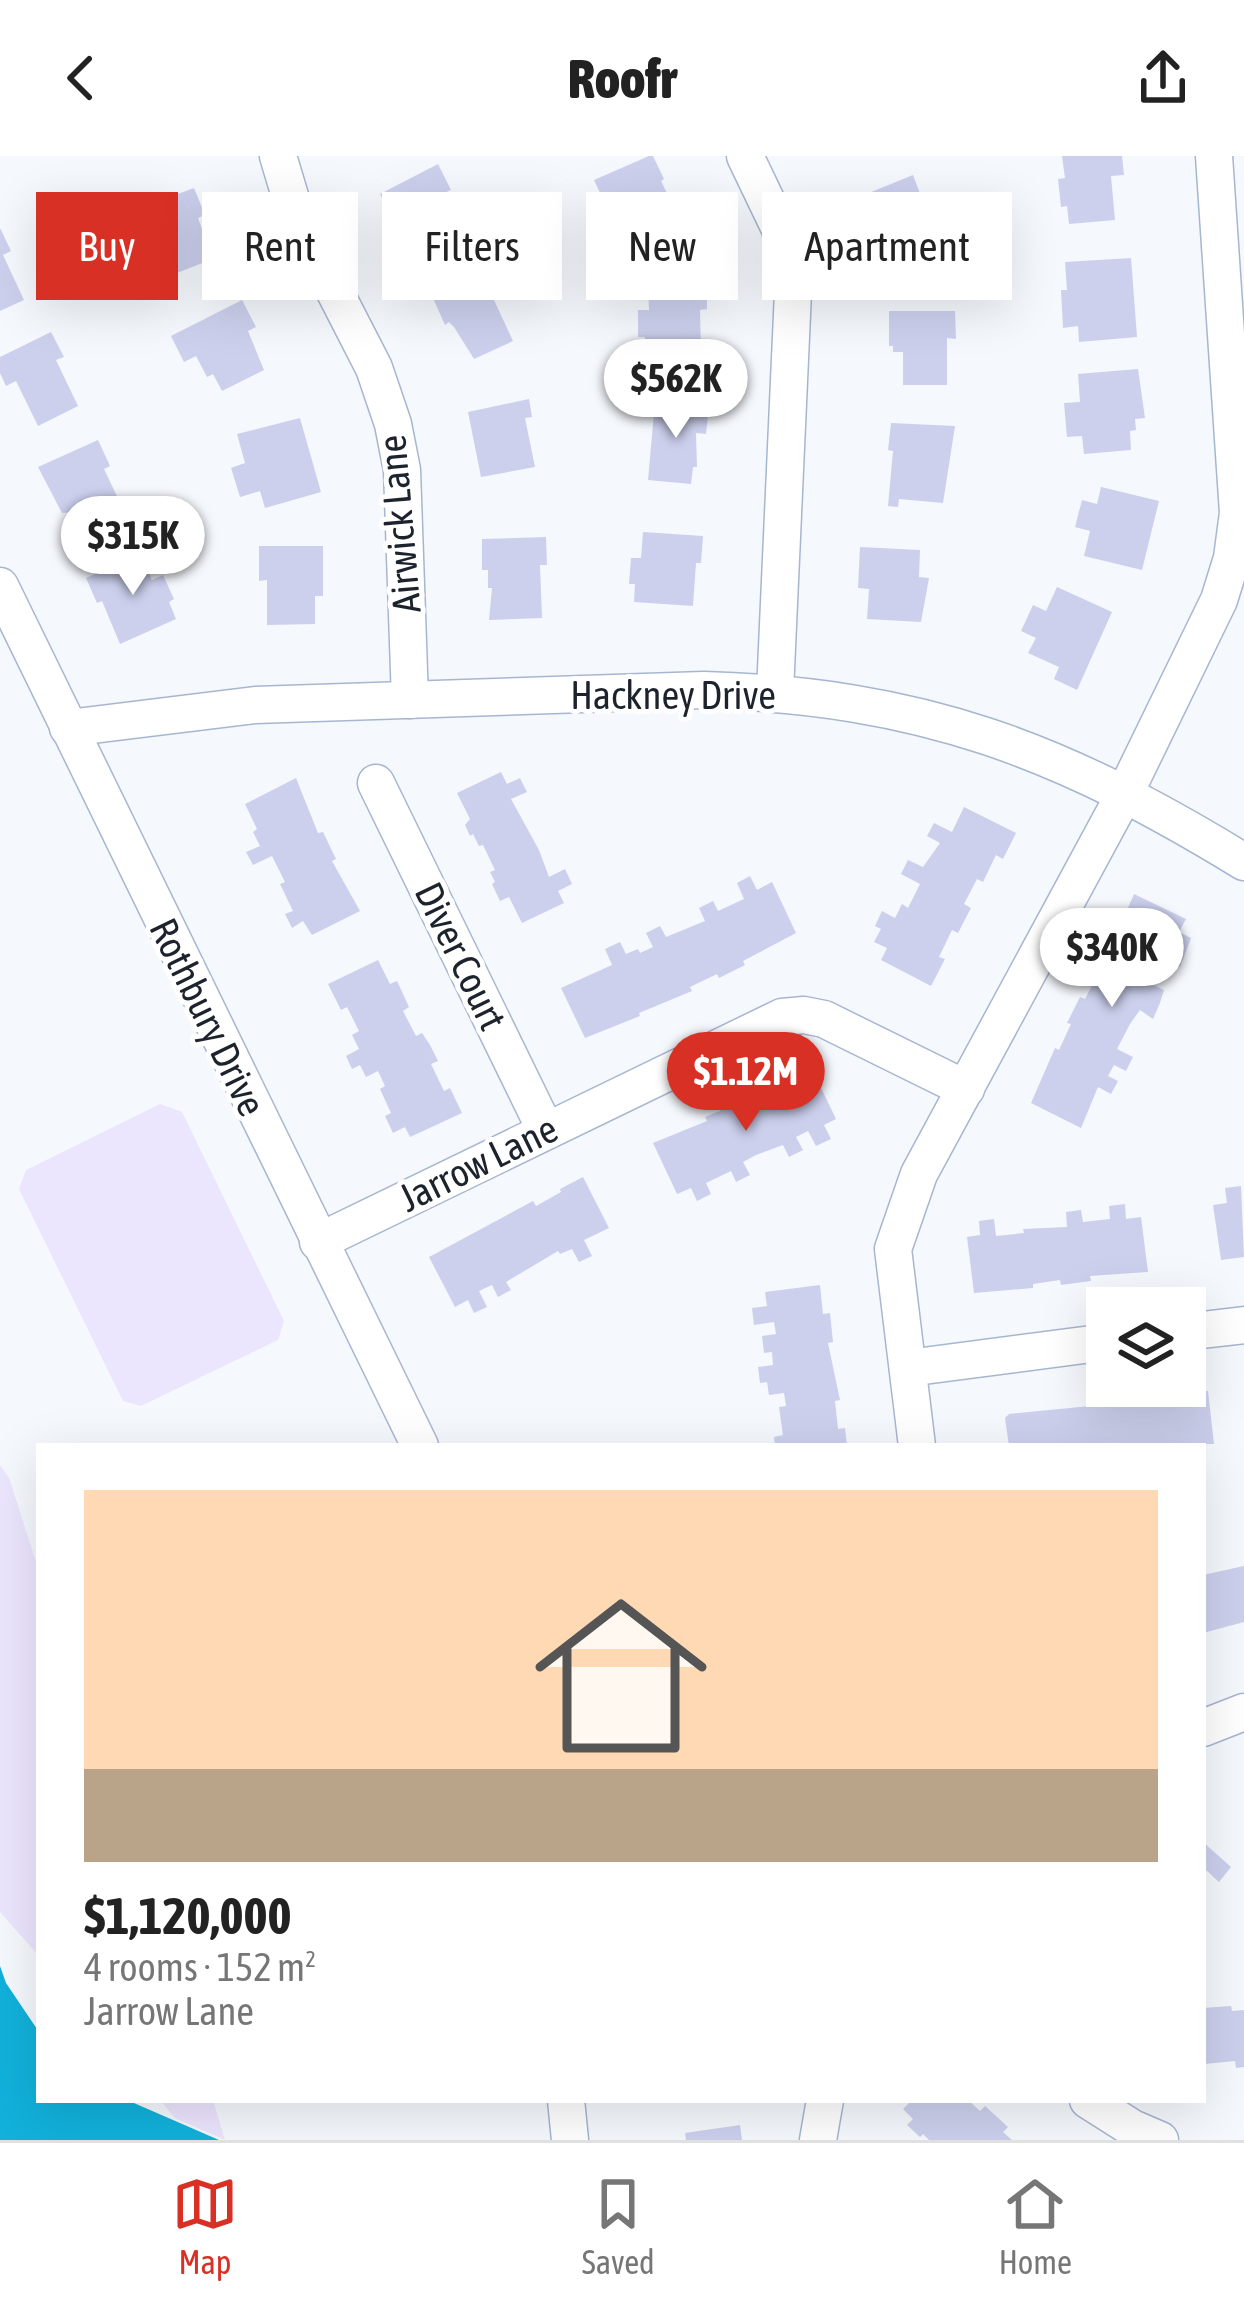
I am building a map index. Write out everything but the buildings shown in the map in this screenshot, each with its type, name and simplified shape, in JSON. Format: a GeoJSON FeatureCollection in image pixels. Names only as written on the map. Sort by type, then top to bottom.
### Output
{"type":"FeatureCollection","features":[{"type":"Feature","properties":{"kind":"street","name":"Airwick Lane"},"geometry":{"type":"LineString","coordinates":[[278,156],[296,216],[374,368],[393,424],[402,470],[410,700]]}},
{"type":"Feature","properties":{"kind":"street"},"geometry":{"type":"LineString","coordinates":[[745,156],[780,229],[793,292],[775,692]]}},
{"type":"Feature","properties":{"kind":"street"},"geometry":{"type":"LineString","coordinates":[[917,1443],[893,1249],[919,1174],[1125,793],[1219,600],[1232,558],[1238,513],[1214,156]]}},
{"type":"Feature","properties":{"kind":"street","name":"Rothbury Drive"},"geometry":{"type":"LineString","coordinates":[[0,586],[418,1443]]}},
{"type":"Feature","properties":{"kind":"street","name":"Hackney Drive"},"geometry":{"type":"LineString","coordinates":[[68,728],[255,705],[704,690],[775,692],[864,703],[1003,739],[1125,793],[1244,862]]}},
{"type":"Feature","properties":{"kind":"street","name":"Diver Court"},"geometry":{"type":"LineString","coordinates":[[376,783],[545,1129]]}},
{"type":"Feature","properties":{"kind":"street","name":"Jarrow Lane"},"geometry":{"type":"LineString","coordinates":[[317,1242],[782,1017],[824,1018],[966,1089]]}},
{"type":"Feature","properties":{"kind":"street"},"geometry":{"type":"LineString","coordinates":[[1206,1330],[1244,1325]]}},
{"type":"Feature","properties":{"kind":"street"},"geometry":{"type":"LineString","coordinates":[[908,1368],[1086,1345]]}},
{"type":"Feature","properties":{"kind":"street"},"geometry":{"type":"LineString","coordinates":[[1206,1727],[1244,1712]]}},
{"type":"Feature","properties":{"kind":"street"},"geometry":{"type":"LineString","coordinates":[[566,2103],[570,2140]]}},
{"type":"Feature","properties":{"kind":"street"},"geometry":{"type":"LineString","coordinates":[[818,2140],[824,2103]]}},
{"type":"Feature","properties":{"kind":"street"},"geometry":{"type":"LineString","coordinates":[[1093,2103],[1160,2140]]}},
{"type":"Feature","properties":{"kind":"shaded area"},"geometry":{"type":"Polygon","coordinates":[[[160,1104],[182,1112],[284,1321],[278,1340],[141,1406],[123,1401],[19,1189],[26,1170],[160,1104]]]}},
{"type":"Feature","properties":{"kind":"shaded area"},"geometry":{"type":"Polygon","coordinates":[[[0,1465],[9,1478],[36,1562],[36,1953],[0,1912],[0,1465]]]}},
{"type":"Feature","properties":{"kind":"shaded area"},"geometry":{"type":"Polygon","coordinates":[[[162,2103],[214,2103],[225,2140],[175,2118],[162,2103]]]}},
{"type":"Feature","properties":{"kind":"water"},"geometry":{"type":"Polygon","coordinates":[[[0,1966],[36,2028],[36,2103],[134,2103],[219,2140],[0,2140],[0,1966]]]}}]}
